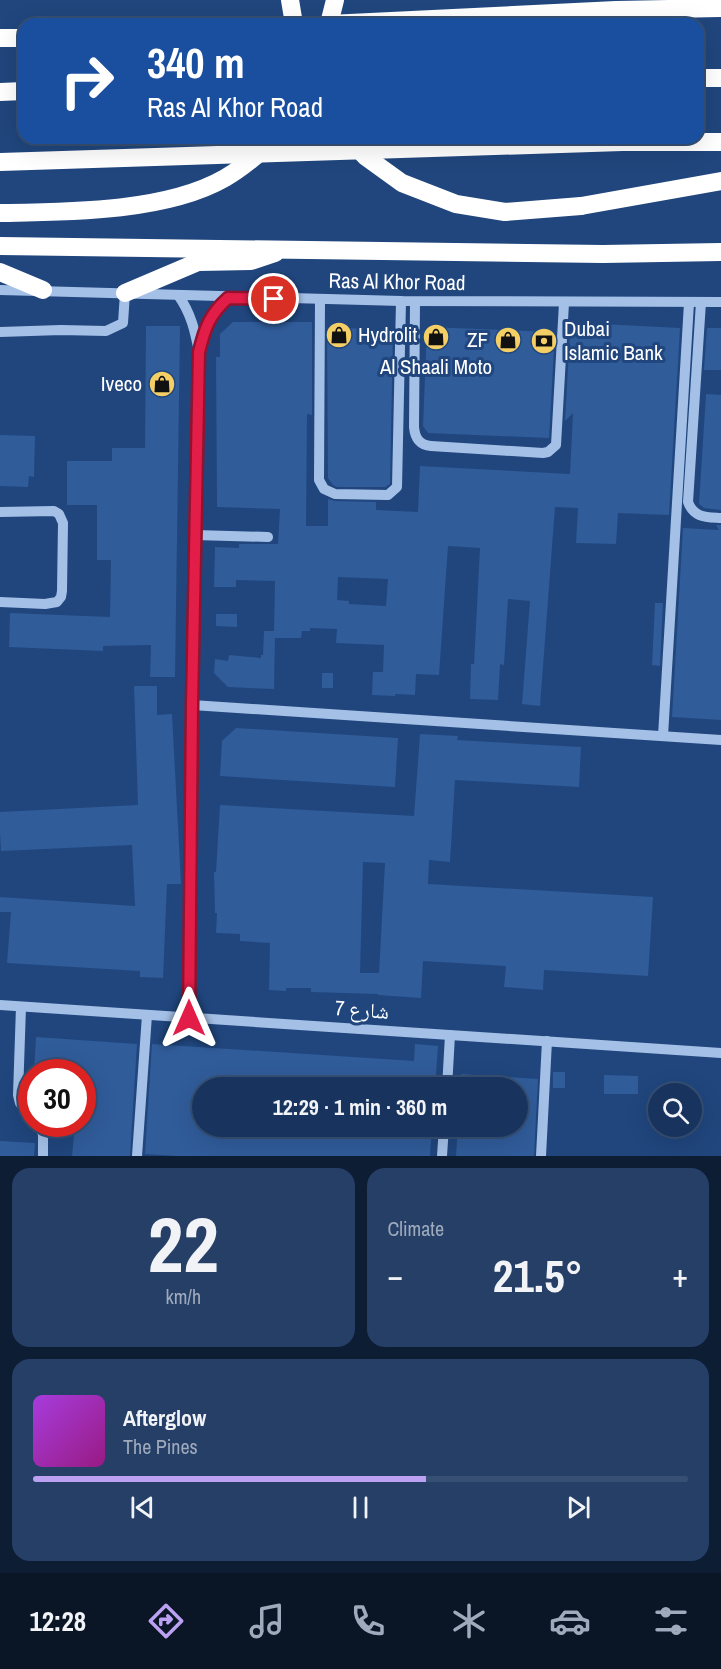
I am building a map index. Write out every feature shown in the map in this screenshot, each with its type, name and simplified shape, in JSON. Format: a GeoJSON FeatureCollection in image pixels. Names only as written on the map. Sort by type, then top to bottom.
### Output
{"type":"FeatureCollection","features":[{"type":"Feature","properties":{"kind":"highway"},"geometry":{"type":"LineString","coordinates":[[290,0],[293,18]]}},
{"type":"Feature","properties":{"kind":"highway"},"geometry":{"type":"LineString","coordinates":[[330,18],[335,0]]}},
{"type":"Feature","properties":{"kind":"highway"},"geometry":{"type":"LineString","coordinates":[[452,18],[616,10],[721,8]]}},
{"type":"Feature","properties":{"kind":"highway"},"geometry":{"type":"LineString","coordinates":[[0,38],[18,38]]}},
{"type":"Feature","properties":{"kind":"highway"},"geometry":{"type":"LineString","coordinates":[[704,78],[721,78]]}},
{"type":"Feature","properties":{"kind":"highway"},"geometry":{"type":"LineString","coordinates":[[0,92],[18,91]]}},
{"type":"Feature","properties":{"kind":"highway"},"geometry":{"type":"LineString","coordinates":[[704,142],[721,142]]}},
{"type":"Feature","properties":{"kind":"highway"},"geometry":{"type":"LineString","coordinates":[[0,213],[140,206],[174,197],[224,178],[258,156],[270,144]]}},
{"type":"Feature","properties":{"kind":"highway"},"geometry":{"type":"LineString","coordinates":[[354,144],[366,157],[402,183],[456,204],[505,212],[581,206],[721,181]]}},
{"type":"Feature","properties":{"kind":"highway"},"geometry":{"type":"LineString","coordinates":[[0,162],[560,144]]}},
{"type":"Feature","properties":{"kind":"highway"},"geometry":{"type":"LineString","coordinates":[[0,246],[603,254],[721,252]]}},
{"type":"Feature","properties":{"kind":"highway"},"geometry":{"type":"LineString","coordinates":[[125,293],[198,262],[251,261],[289,249]]}},
{"type":"Feature","properties":{"kind":"highway"},"geometry":{"type":"LineString","coordinates":[[603,254],[721,261]]}},
{"type":"Feature","properties":{"kind":"highway"},"geometry":{"type":"LineString","coordinates":[[0,272],[43,290]]}},
{"type":"Feature","properties":{"kind":"street","name":"Ras Al Khor Road"},"geometry":{"type":"LineString","coordinates":[[0,290],[401,302],[721,302]]}},
{"type":"Feature","properties":{"kind":"street"},"geometry":{"type":"LineString","coordinates":[[0,332],[106,331],[123,323],[125,293]]}},
{"type":"Feature","properties":{"kind":"street"},"geometry":{"type":"LineString","coordinates":[[178,295],[188,308],[199,352],[189,1018]]}},
{"type":"Feature","properties":{"kind":"street"},"geometry":{"type":"LineString","coordinates":[[199,352],[206,325],[215,310],[228,298]]}},
{"type":"Feature","properties":{"kind":"street"},"geometry":{"type":"LineString","coordinates":[[320,300],[320,480],[324,489],[335,494],[388,495],[398,488],[401,302]]}},
{"type":"Feature","properties":{"kind":"street"},"geometry":{"type":"LineString","coordinates":[[414,302],[414,427],[416,438],[420,443],[431,446],[543,453],[548,453],[556,445],[564,303]]}},
{"type":"Feature","properties":{"kind":"street"},"geometry":{"type":"LineString","coordinates":[[701,302],[688,502],[691,510],[697,515],[721,518]]}},
{"type":"Feature","properties":{"kind":"street"},"geometry":{"type":"LineString","coordinates":[[663,736],[689,303]]}},
{"type":"Feature","properties":{"kind":"street"},"geometry":{"type":"LineString","coordinates":[[0,512],[54,511],[59,514],[63,523],[61,597],[57,602],[51,603],[0,602]]}},
{"type":"Feature","properties":{"kind":"street"},"geometry":{"type":"LineString","coordinates":[[195,535],[267,537]]}},
{"type":"Feature","properties":{"kind":"street"},"geometry":{"type":"LineString","coordinates":[[192,705],[721,740]]}},
{"type":"Feature","properties":{"kind":"street","name":"شارع 7"},"geometry":{"type":"LineString","coordinates":[[0,1005],[721,1053]]}},
{"type":"Feature","properties":{"kind":"street"},"geometry":{"type":"LineString","coordinates":[[19,1059],[21,1007]]}},
{"type":"Feature","properties":{"kind":"street"},"geometry":{"type":"LineString","coordinates":[[137,1156],[147,1015]]}},
{"type":"Feature","properties":{"kind":"street"},"geometry":{"type":"LineString","coordinates":[[448,1077],[450,1035]]}},
{"type":"Feature","properties":{"kind":"street"},"geometry":{"type":"LineString","coordinates":[[541,1156],[548,1041]]}},
{"type":"Feature","properties":{"kind":"street"},"geometry":{"type":"LineString","coordinates":[[44,1137],[44,1156]]}},
{"type":"Feature","properties":{"kind":"street"},"geometry":{"type":"LineString","coordinates":[[442,1156],[443,1137]]}},
{"type":"Feature","properties":{"kind":"building"},"geometry":{"type":"Polygon","coordinates":[[[233,322],[312,322],[312,415],[307,414],[306,526],[328,526],[328,499],[376,502],[376,510],[418,512],[420,466],[570,474],[573,413],[565,421],[570,333],[580,333],[581,323],[680,328],[669,515],[618,513],[616,544],[576,543],[578,508],[555,507],[540,706],[522,704],[530,601],[508,599],[504,665],[500,664],[498,700],[470,699],[480,548],[448,546],[439,675],[416,674],[415,695],[372,695],[373,672],[383,672],[384,645],[336,643],[337,629],[310,628],[310,631],[302,631],[301,638],[275,638],[274,689],[228,687],[214,673],[215,659],[228,661],[229,655],[261,658],[263,655],[264,631],[274,631],[275,581],[236,580],[236,587],[214,587],[215,547],[239,548],[239,544],[278,544],[280,509],[217,507],[216,357],[220,357],[220,334],[233,322]],[[338,577],[337,600],[349,601],[349,604],[386,606],[388,579],[338,577]]]}},
{"type":"Feature","properties":{"kind":"building"},"geometry":{"type":"Polygon","coordinates":[[[146,326],[180,326],[175,677],[150,677],[151,645],[103,646],[103,651],[9,647],[10,613],[110,617],[111,560],[97,560],[97,505],[67,505],[67,461],[112,461],[112,448],[145,448],[146,326]]]}},
{"type":"Feature","properties":{"kind":"building"},"geometry":{"type":"Polygon","coordinates":[[[427,327],[555,332],[549,438],[428,433],[423,426],[427,327]]]}},
{"type":"Feature","properties":{"kind":"building"},"geometry":{"type":"Polygon","coordinates":[[[327,328],[393,329],[390,484],[385,487],[337,487],[328,478],[327,328]]]}},
{"type":"Feature","properties":{"kind":"building"},"geometry":{"type":"Polygon","coordinates":[[[707,328],[721,328],[721,370],[704,370],[707,328]]]}},
{"type":"Feature","properties":{"kind":"building"},"geometry":{"type":"Polygon","coordinates":[[[706,394],[721,395],[721,510],[704,508],[699,504],[706,394]]]}},
{"type":"Feature","properties":{"kind":"building"},"geometry":{"type":"Polygon","coordinates":[[[0,435],[35,436],[34,477],[29,476],[28,487],[0,486],[0,435]]]}},
{"type":"Feature","properties":{"kind":"building"},"geometry":{"type":"Polygon","coordinates":[[[716,525],[721,525],[721,720],[672,717],[683,528],[719,530],[716,525]]]}},
{"type":"Feature","properties":{"kind":"building"},"geometry":{"type":"Polygon","coordinates":[[[655,603],[663,603],[660,666],[652,665],[655,603]]]}},
{"type":"Feature","properties":{"kind":"building"},"geometry":{"type":"Polygon","coordinates":[[[216,614],[237,614],[237,627],[216,626],[216,614]]]}},
{"type":"Feature","properties":{"kind":"building"},"geometry":{"type":"Polygon","coordinates":[[[322,673],[333,673],[333,688],[322,688],[322,673]]]}},
{"type":"Feature","properties":{"kind":"building"},"geometry":{"type":"Polygon","coordinates":[[[134,686],[157,686],[157,715],[172,714],[181,884],[167,884],[163,978],[140,977],[140,971],[7,963],[11,912],[0,912],[0,897],[135,906],[132,845],[1,851],[0,833],[0,812],[138,805],[134,686]]]}},
{"type":"Feature","properties":{"kind":"building"},"geometry":{"type":"Polygon","coordinates":[[[236,728],[398,738],[395,787],[220,776],[222,741],[236,728]]]}},
{"type":"Feature","properties":{"kind":"building"},"geometry":{"type":"Polygon","coordinates":[[[420,734],[458,736],[457,740],[581,747],[579,787],[455,780],[450,862],[429,860],[428,884],[653,897],[648,976],[544,970],[543,990],[504,987],[506,966],[423,961],[421,998],[311,992],[311,988],[286,988],[286,991],[269,990],[270,943],[240,941],[240,934],[216,933],[214,872],[216,872],[220,805],[414,816],[420,734]],[[363,862],[360,973],[379,973],[385,863],[363,862]]]}},
{"type":"Feature","properties":{"kind":"building"},"geometry":{"type":"Polygon","coordinates":[[[36,1037],[137,1044],[130,1156],[72,1156],[74,1137],[96,1137],[96,1059],[35,1059],[36,1037]]]}},
{"type":"Feature","properties":{"kind":"building"},"geometry":{"type":"Polygon","coordinates":[[[152,1044],[414,1061],[415,1044],[438,1046],[436,1077],[192,1077],[192,1137],[431,1137],[430,1156],[145,1154],[152,1044]]]}},
{"type":"Feature","properties":{"kind":"building"},"geometry":{"type":"Polygon","coordinates":[[[553,1072],[565,1072],[565,1088],[553,1088],[553,1072]]]}},
{"type":"Feature","properties":{"kind":"building"},"geometry":{"type":"Polygon","coordinates":[[[461,1074],[507,1077],[461,1077],[461,1074]]]}},
{"type":"Feature","properties":{"kind":"building"},"geometry":{"type":"Polygon","coordinates":[[[604,1075],[638,1076],[638,1094],[604,1094],[604,1075]]]}},
{"type":"Feature","properties":{"kind":"building"},"geometry":{"type":"Polygon","coordinates":[[[528,1078],[538,1079],[534,1156],[456,1156],[457,1137],[528,1137],[528,1078]]]}},
{"type":"Feature","properties":{"kind":"building"},"geometry":{"type":"Polygon","coordinates":[[[0,1141],[35,1143],[34,1156],[0,1156],[0,1141]]]}},
{"type":"Feature","properties":{"kind":"place","name":"Hydrolit"},"geometry":{"type":"Point","coordinates":[339,335]}},
{"type":"Feature","properties":{"kind":"place","name":"Al Shaali Moto"},"geometry":{"type":"Point","coordinates":[436,337]}},
{"type":"Feature","properties":{"kind":"place","name":"ZF"},"geometry":{"type":"Point","coordinates":[508,340]}},
{"type":"Feature","properties":{"kind":"place","name":"Dubai Islamic Bank"},"geometry":{"type":"Point","coordinates":[544,341]}},
{"type":"Feature","properties":{"kind":"place","name":"Iveco"},"geometry":{"type":"Point","coordinates":[162,384]}},
{"type":"Feature","properties":{"kind":"route"},"geometry":{"type":"LineString","coordinates":[[189,1018],[199,352],[206,325],[215,310],[228,298],[274,299]]}}]}
